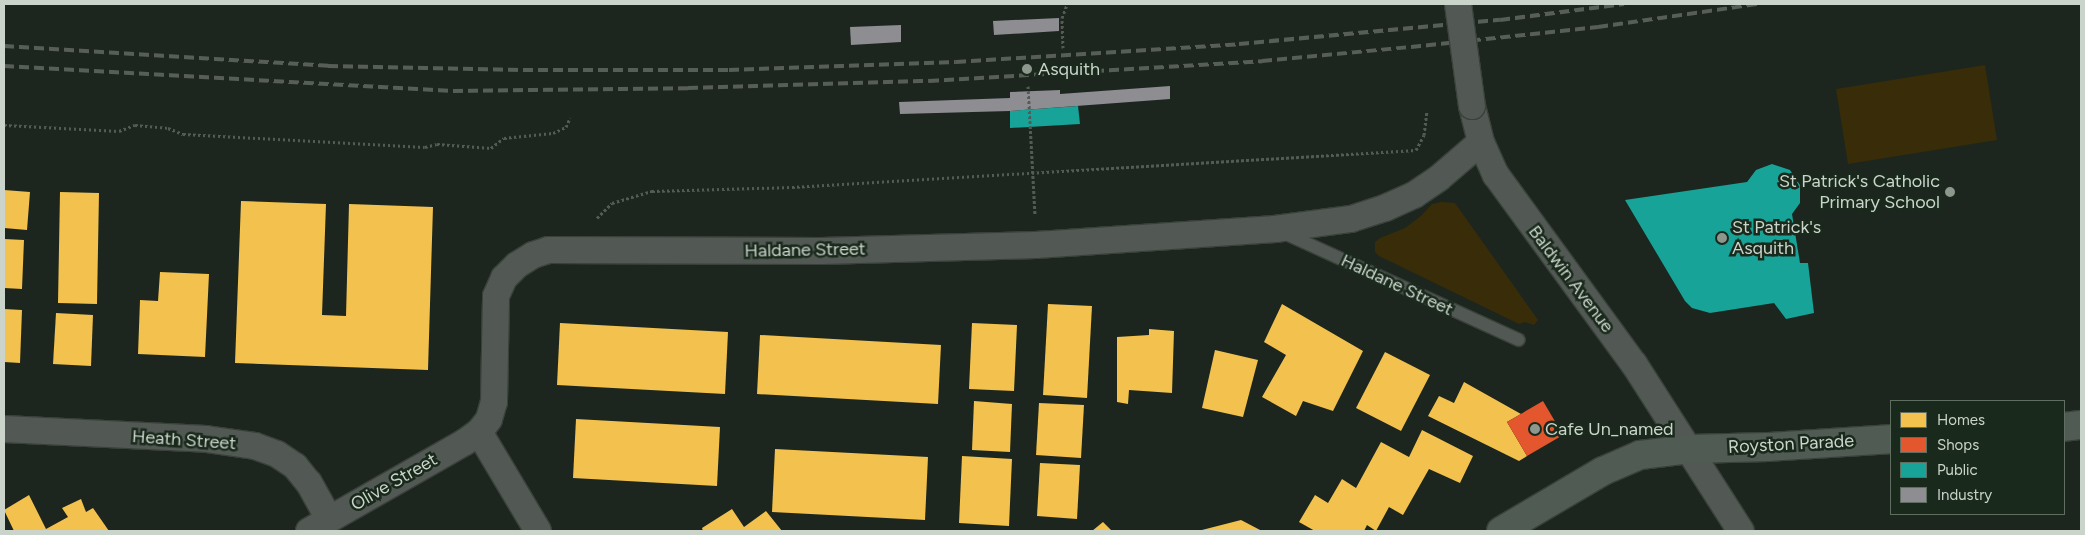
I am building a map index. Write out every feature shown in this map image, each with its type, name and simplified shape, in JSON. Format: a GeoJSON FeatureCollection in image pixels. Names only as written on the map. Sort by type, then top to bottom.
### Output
{"type":"FeatureCollection","features":[{"type":"Feature","properties":{"kind":"main road"},"geometry":{"type":"LineString","coordinates":[[2065,427],[2081,425]]}},
{"type":"Feature","properties":{"kind":"main road","name":"Royston Parade"},"geometry":{"type":"LineString","coordinates":[[1501,531],[1615,464],[1649,454],[1690,449],[1768,447],[1890,438]]}},
{"type":"Feature","properties":{"kind":"street","name":"Baldwin Avenue"},"geometry":{"type":"LineString","coordinates":[[1458,4],[1472,106],[1481,142],[1496,175],[1634,364],[1741,531]]}},
{"type":"Feature","properties":{"kind":"street","name":"Haldane Street"},"geometry":{"type":"LineString","coordinates":[[479,432],[489,419],[494,402],[496,296],[504,278],[518,265],[533,255],[548,250],[796,251],[1036,244],[1275,229],[1351,219],[1385,208],[1414,194],[1439,178],[1481,142]]}},
{"type":"Feature","properties":{"kind":"street","name":"Heath Street"},"geometry":{"type":"LineString","coordinates":[[4,429],[206,439],[255,446],[277,454],[295,466],[309,483],[319,525]]}},
{"type":"Feature","properties":{"kind":"street","name":"Olive Street"},"geometry":{"type":"LineString","coordinates":[[319,525],[465,442],[479,432]]}},
{"type":"Feature","properties":{"kind":"street"},"geometry":{"type":"LineString","coordinates":[[479,432],[538,531]]}},
{"type":"Feature","properties":{"kind":"lane","name":"Haldane Street"},"geometry":{"type":"LineString","coordinates":[[1275,229],[1519,340]]}},
{"type":"Feature","properties":{"kind":"path"},"geometry":{"type":"LineString","coordinates":[[1063,48],[1062,18],[1067,4]]}},
{"type":"Feature","properties":{"kind":"path"},"geometry":{"type":"LineString","coordinates":[[1028,86],[1036,244]]}},
{"type":"Feature","properties":{"kind":"path"},"geometry":{"type":"LineString","coordinates":[[596,220],[612,204],[652,191],[792,187],[1416,150],[1424,135],[1427,111]]}},
{"type":"Feature","properties":{"kind":"path"},"geometry":{"type":"LineString","coordinates":[[4,125],[119,131],[135,124],[168,128],[183,134],[425,147],[437,144],[491,148],[504,138],[552,133],[566,127],[570,118]]}},
{"type":"Feature","properties":{"kind":"shaded area"},"geometry":{"type":"Polygon","coordinates":[[[1985,65],[1997,140],[1848,164],[1836,89],[1985,65]]]}},
{"type":"Feature","properties":{"kind":"shaded area"},"geometry":{"type":"Polygon","coordinates":[[[1441,202],[1455,203],[1538,320],[1534,325],[1525,322],[1519,324],[1379,256],[1375,252],[1375,242],[1380,238],[1405,228],[1421,216],[1432,204],[1441,202]]]}},
{"type":"Feature","properties":{"kind":"building: Homes"},"geometry":{"type":"Polygon","coordinates":[[[4,190],[30,192],[27,230],[4,228],[4,190]]]}},
{"type":"Feature","properties":{"kind":"building: Homes"},"geometry":{"type":"Polygon","coordinates":[[[60,192],[99,193],[97,304],[58,303],[60,192]]]}},
{"type":"Feature","properties":{"kind":"building: Homes"},"geometry":{"type":"Polygon","coordinates":[[[241,201],[326,204],[322,315],[346,316],[349,204],[433,207],[428,370],[235,363],[241,201]]]}},
{"type":"Feature","properties":{"kind":"building: Homes"},"geometry":{"type":"Polygon","coordinates":[[[4,239],[24,240],[22,289],[4,288],[4,239]]]}},
{"type":"Feature","properties":{"kind":"building: Homes"},"geometry":{"type":"Polygon","coordinates":[[[160,272],[209,274],[205,357],[138,354],[140,300],[158,301],[160,272]]]}},
{"type":"Feature","properties":{"kind":"building: Homes"},"geometry":{"type":"Polygon","coordinates":[[[1048,304],[1092,306],[1087,398],[1043,395],[1048,304]]]}},
{"type":"Feature","properties":{"kind":"building: Homes"},"geometry":{"type":"Polygon","coordinates":[[[1282,304],[1363,351],[1333,411],[1303,401],[1296,416],[1262,397],[1286,355],[1264,342],[1282,304]]]}},
{"type":"Feature","properties":{"kind":"building: Homes"},"geometry":{"type":"Polygon","coordinates":[[[4,309],[22,310],[20,363],[4,362],[4,309]]]}},
{"type":"Feature","properties":{"kind":"building: Homes"},"geometry":{"type":"Polygon","coordinates":[[[56,313],[93,315],[91,366],[53,364],[56,313]]]}},
{"type":"Feature","properties":{"kind":"building: Homes"},"geometry":{"type":"Polygon","coordinates":[[[560,323],[728,332],[725,394],[557,385],[560,323]]]}},
{"type":"Feature","properties":{"kind":"building: Homes"},"geometry":{"type":"Polygon","coordinates":[[[972,323],[1017,325],[1014,391],[969,389],[972,323]]]}},
{"type":"Feature","properties":{"kind":"building: Homes"},"geometry":{"type":"Polygon","coordinates":[[[1149,329],[1174,331],[1172,393],[1129,390],[1128,404],[1117,402],[1117,337],[1149,335],[1149,329]]]}},
{"type":"Feature","properties":{"kind":"building: Homes"},"geometry":{"type":"Polygon","coordinates":[[[760,335],[941,345],[938,404],[757,394],[760,335]]]}},
{"type":"Feature","properties":{"kind":"building: Homes"},"geometry":{"type":"Polygon","coordinates":[[[1215,350],[1258,360],[1243,417],[1202,408],[1215,350]]]}},
{"type":"Feature","properties":{"kind":"building: Homes"},"geometry":{"type":"Polygon","coordinates":[[[1385,352],[1430,375],[1401,431],[1356,408],[1385,352]]]}},
{"type":"Feature","properties":{"kind":"building: Homes"},"geometry":{"type":"Polygon","coordinates":[[[1464,382],[1521,414],[1507,422],[1527,456],[1519,461],[1428,416],[1439,396],[1454,403],[1464,382]]]}},
{"type":"Feature","properties":{"kind":"building: Homes"},"geometry":{"type":"Polygon","coordinates":[[[974,401],[1012,404],[1010,452],[972,450],[974,401]]]}},
{"type":"Feature","properties":{"kind":"building: Homes"},"geometry":{"type":"Polygon","coordinates":[[[1039,403],[1084,405],[1081,458],[1036,455],[1039,403]]]}},
{"type":"Feature","properties":{"kind":"building: Homes"},"geometry":{"type":"Polygon","coordinates":[[[576,419],[720,427],[717,486],[573,478],[576,419]]]}},
{"type":"Feature","properties":{"kind":"building: Homes"},"geometry":{"type":"Polygon","coordinates":[[[1422,430],[1473,456],[1460,483],[1429,469],[1403,515],[1389,507],[1376,531],[1367,525],[1364,531],[1315,531],[1299,522],[1315,495],[1328,503],[1342,479],[1356,488],[1381,442],[1409,457],[1422,430]]]}},
{"type":"Feature","properties":{"kind":"building: Homes"},"geometry":{"type":"Polygon","coordinates":[[[775,449],[928,457],[925,520],[772,512],[775,449]]]}},
{"type":"Feature","properties":{"kind":"building: Homes"},"geometry":{"type":"Polygon","coordinates":[[[962,456],[1012,459],[1009,526],[959,523],[962,456]]]}},
{"type":"Feature","properties":{"kind":"building: Homes"},"geometry":{"type":"Polygon","coordinates":[[[1040,463],[1080,465],[1077,519],[1037,516],[1040,463]]]}},
{"type":"Feature","properties":{"kind":"building: Homes"},"geometry":{"type":"Polygon","coordinates":[[[29,495],[46,529],[68,517],[62,508],[81,499],[86,512],[93,508],[109,531],[14,531],[4,510],[29,495]]]}},
{"type":"Feature","properties":{"kind":"building: Homes"},"geometry":{"type":"Polygon","coordinates":[[[732,509],[744,527],[766,511],[782,531],[703,531],[702,528],[732,509]]]}},
{"type":"Feature","properties":{"kind":"building: Homes"},"geometry":{"type":"Polygon","coordinates":[[[1241,520],[1262,531],[1198,531],[1241,520]]]}},
{"type":"Feature","properties":{"kind":"building: Homes"},"geometry":{"type":"Polygon","coordinates":[[[1103,522],[1112,531],[1092,531],[1103,522]]]}},
{"type":"Feature","properties":{"kind":"building: Shops","name":"Cafe Un_named"},"geometry":{"type":"Polygon","coordinates":[[[1543,401],[1563,435],[1527,456],[1507,422],[1543,401]]]}},
{"type":"Feature","properties":{"kind":"building: Public"},"geometry":{"type":"Polygon","coordinates":[[[1078,106],[1080,124],[1010,128],[1010,111],[1078,106]]]}},
{"type":"Feature","properties":{"kind":"building: Public","name":"St Patrick's Asquith"},"geometry":{"type":"Polygon","coordinates":[[[1772,164],[1790,170],[1800,185],[1800,203],[1792,214],[1800,263],[1808,263],[1814,313],[1786,319],[1774,303],[1710,313],[1692,308],[1685,301],[1625,200],[1747,182],[1756,170],[1772,164]]]}},
{"type":"Feature","properties":{"kind":"building: Industry"},"geometry":{"type":"Polygon","coordinates":[[[1059,18],[1059,31],[994,35],[993,21],[1059,18]]]}},
{"type":"Feature","properties":{"kind":"building: Industry"},"geometry":{"type":"Polygon","coordinates":[[[901,25],[901,42],[851,45],[850,27],[901,25]]]}},
{"type":"Feature","properties":{"kind":"building: Industry"},"geometry":{"type":"Polygon","coordinates":[[[1170,86],[1170,99],[1010,111],[900,114],[899,102],[1010,98],[1010,92],[1060,90],[1060,94],[1170,86]]]}},
{"type":"Feature","properties":{"kind":"railway"},"geometry":{"type":"LineString","coordinates":[[4,46],[328,66],[523,70],[729,70],[956,62],[1239,44],[1500,20],[1624,4]]}},
{"type":"Feature","properties":{"kind":"railway"},"geometry":{"type":"LineString","coordinates":[[4,66],[453,91],[688,88],[929,81],[1262,61],[1598,27],[1758,4]]}},
{"type":"Feature","properties":{"kind":"place","name":"Asquith"},"geometry":{"type":"Point","coordinates":[1027,69]}},
{"type":"Feature","properties":{"kind":"place","name":"St Patrick's Catholic Primary School"},"geometry":{"type":"Point","coordinates":[1950,192]}},
{"type":"Feature","properties":{"kind":"place","name":"St Patrick's Asquith"},"geometry":{"type":"Point","coordinates":[1722,238]}},
{"type":"Feature","properties":{"kind":"place","name":"Cafe Un_named"},"geometry":{"type":"Point","coordinates":[1535,429]}}]}
